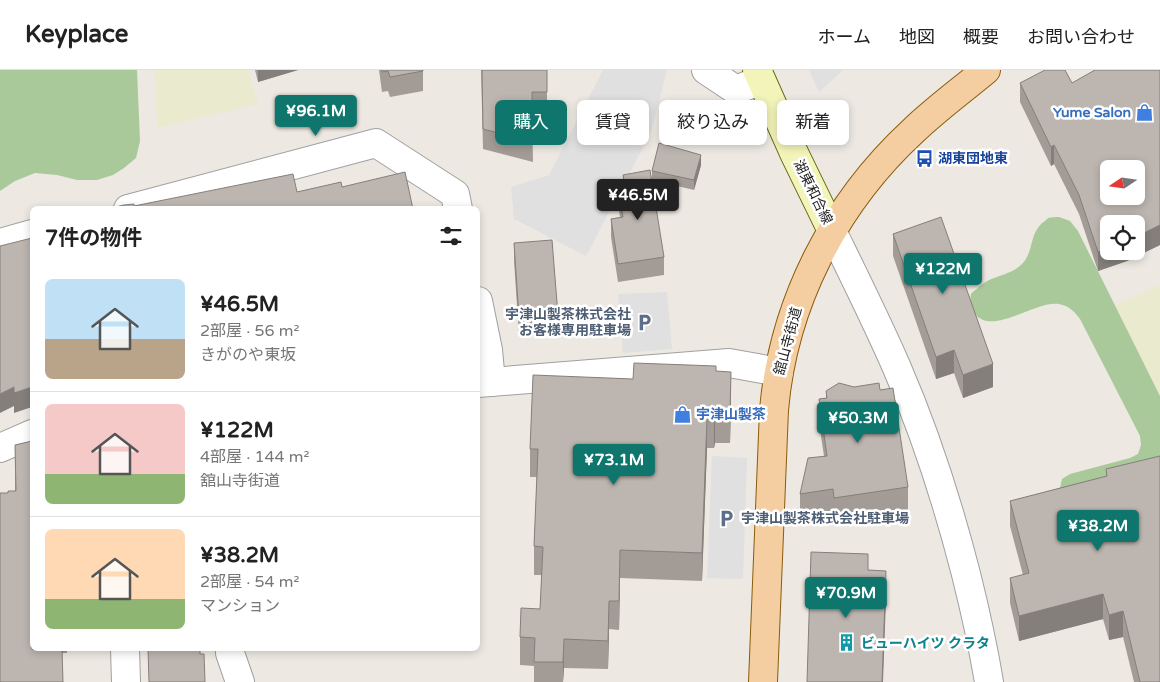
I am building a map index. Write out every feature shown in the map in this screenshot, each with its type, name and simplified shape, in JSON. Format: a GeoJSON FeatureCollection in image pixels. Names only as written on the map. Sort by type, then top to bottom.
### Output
{"type":"FeatureCollection","features":[{"type":"Feature","properties":{"kind":"main road","name":"舘山寺街道"},"geometry":{"type":"LineString","coordinates":[[763,682],[775,395],[783,353],[794,312],[810,272],[832,231],[854,197],[879,166],[913,131],[986,70]]}},
{"type":"Feature","properties":{"kind":"main road","name":"湖東和合線"},"geometry":{"type":"LineString","coordinates":[[759,75],[832,231]]}},
{"type":"Feature","properties":{"kind":"street"},"geometry":{"type":"LineString","coordinates":[[706,70],[736,90],[759,75]]}},
{"type":"Feature","properties":{"kind":"street"},"geometry":{"type":"LineString","coordinates":[[139,206],[376,143],[454,194],[457,206]]}},
{"type":"Feature","properties":{"kind":"street"},"geometry":{"type":"LineString","coordinates":[[832,231],[898,370],[921,427],[941,485],[974,604],[989,682]]}},
{"type":"Feature","properties":{"kind":"street"},"geometry":{"type":"LineString","coordinates":[[0,243],[30,235]]}},
{"type":"Feature","properties":{"kind":"street"},"geometry":{"type":"LineString","coordinates":[[480,310],[488,350],[484,382],[729,363],[779,372]]}},
{"type":"Feature","properties":{"kind":"street"},"geometry":{"type":"LineString","coordinates":[[0,448],[30,435]]}},
{"type":"Feature","properties":{"kind":"street"},"geometry":{"type":"LineString","coordinates":[[125,651],[126,682]]}},
{"type":"Feature","properties":{"kind":"street"},"geometry":{"type":"LineString","coordinates":[[230,651],[240,682]]}},
{"type":"Feature","properties":{"kind":"green space"},"geometry":{"type":"Polygon","coordinates":[[[0,70],[137,70],[140,141],[136,158],[113,175],[97,180],[77,180],[57,175],[35,173],[15,181],[0,191],[0,70]]]}},
{"type":"Feature","properties":{"kind":"green space"},"geometry":{"type":"Polygon","coordinates":[[[155,70],[248,70],[258,104],[157,128],[155,70]]]}},
{"type":"Feature","properties":{"kind":"green space"},"geometry":{"type":"Polygon","coordinates":[[[1059,217],[1070,221],[1078,231],[1160,396],[1160,475],[1066,495],[1060,488],[1062,479],[1070,474],[1130,458],[1138,454],[1141,445],[1140,436],[1080,319],[1071,309],[1059,304],[1049,304],[1012,317],[988,321],[979,318],[972,309],[970,302],[971,293],[983,284],[1010,272],[1023,263],[1029,253],[1038,227],[1048,218],[1059,217]]]}},
{"type":"Feature","properties":{"kind":"green space"},"geometry":{"type":"Polygon","coordinates":[[[1160,285],[1160,396],[1115,306],[1160,285]]]}},
{"type":"Feature","properties":{"kind":"shaded area"},"geometry":{"type":"Polygon","coordinates":[[[603,70],[667,70],[649,136],[649,100],[588,100],[603,70]]]}},
{"type":"Feature","properties":{"kind":"shaded area"},"geometry":{"type":"Polygon","coordinates":[[[809,70],[843,70],[819,92],[809,70]]]}},
{"type":"Feature","properties":{"kind":"shaded area"},"geometry":{"type":"Polygon","coordinates":[[[577,121],[577,145],[644,145],[586,256],[514,219],[511,187],[549,175],[564,145],[567,145],[567,140],[577,121]]]}},
{"type":"Feature","properties":{"kind":"shaded area","name":"宇津山製茶株式会社 お客様専用駐車場"},"geometry":{"type":"Polygon","coordinates":[[[667,292],[672,349],[623,353],[618,294],[667,292]]]}},
{"type":"Feature","properties":{"kind":"shaded area","name":"宇津山製茶株式会社駐車場"},"geometry":{"type":"Polygon","coordinates":[[[712,456],[747,458],[743,579],[707,578],[712,456]]]}},
{"type":"Feature","properties":{"kind":"building"},"geometry":{"type":"Polygon","coordinates":[[[382,70],[423,71],[390,77],[388,71],[382,72],[382,70]]]}},
{"type":"Feature","properties":{"kind":"building"},"geometry":{"type":"Polygon","coordinates":[[[482,70],[547,70],[547,92],[532,92],[532,100],[495,100],[495,132],[483,129],[482,70]]]}},
{"type":"Feature","properties":{"kind":"building"},"geometry":{"type":"Polygon","coordinates":[[[1045,70],[1065,70],[1072,83],[1095,70],[1160,70],[1160,225],[1145,232],[1145,215],[1100,215],[1100,251],[1098,252],[1079,195],[1054,145],[1051,147],[1020,83],[1045,70]]]}},
{"type":"Feature","properties":{"kind":"building"},"geometry":{"type":"Polygon","coordinates":[[[659,143],[659,145],[666,145],[701,155],[694,180],[652,171],[659,143]]]}},
{"type":"Feature","properties":{"kind":"building"},"geometry":{"type":"Polygon","coordinates":[[[650,170],[664,257],[618,264],[611,219],[623,217],[619,193],[626,192],[623,175],[650,170]]]}},
{"type":"Feature","properties":{"kind":"building"},"geometry":{"type":"Polygon","coordinates":[[[405,172],[412,206],[134,206],[293,174],[297,192],[341,182],[342,187],[405,172]]]}},
{"type":"Feature","properties":{"kind":"building"},"geometry":{"type":"Polygon","coordinates":[[[134,204],[134,206],[120,206],[124,205],[134,204]]]}},
{"type":"Feature","properties":{"kind":"building"},"geometry":{"type":"Polygon","coordinates":[[[941,217],[993,364],[963,375],[954,350],[936,357],[893,234],[941,217]]]}},
{"type":"Feature","properties":{"kind":"building"},"geometry":{"type":"Polygon","coordinates":[[[30,238],[30,388],[14,393],[14,387],[0,394],[0,246],[30,238]]]}},
{"type":"Feature","properties":{"kind":"building"},"geometry":{"type":"Polygon","coordinates":[[[552,240],[558,315],[519,318],[514,243],[552,240]]]}},
{"type":"Feature","properties":{"kind":"building"},"geometry":{"type":"Polygon","coordinates":[[[634,363],[716,366],[716,371],[731,372],[730,415],[715,415],[714,420],[707,419],[702,553],[620,550],[619,601],[609,601],[608,641],[564,639],[563,662],[534,662],[535,638],[520,637],[521,608],[540,609],[543,547],[534,546],[538,449],[530,449],[533,375],[633,379],[634,363]]]}},
{"type":"Feature","properties":{"kind":"building"},"geometry":{"type":"Polygon","coordinates":[[[839,383],[854,387],[879,383],[880,390],[893,388],[908,487],[834,498],[833,489],[800,494],[808,458],[827,456],[819,399],[827,398],[826,391],[839,383]]]}},
{"type":"Feature","properties":{"kind":"building"},"geometry":{"type":"Polygon","coordinates":[[[30,441],[30,651],[62,651],[63,682],[0,682],[0,493],[16,491],[15,445],[30,441]]]}},
{"type":"Feature","properties":{"kind":"building"},"geometry":{"type":"Polygon","coordinates":[[[1160,456],[1160,682],[1140,682],[1123,611],[1109,615],[1103,594],[1019,616],[1010,578],[1029,573],[1010,501],[1107,476],[1106,469],[1160,456]]]}},
{"type":"Feature","properties":{"kind":"building","name":"ビューハイツ クラタ"},"geometry":{"type":"Polygon","coordinates":[[[811,552],[868,554],[868,570],[886,571],[882,682],[807,682],[811,552]]]}},
{"type":"Feature","properties":{"kind":"building"},"geometry":{"type":"Polygon","coordinates":[[[148,651],[200,651],[200,654],[204,654],[205,682],[149,682],[148,651]]]}},
{"type":"Feature","properties":{"kind":"place","name":"Yume Salon"},"geometry":{"type":"Point","coordinates":[1145,112]}},
{"type":"Feature","properties":{"kind":"place","name":"湖東団地東"},"geometry":{"type":"Point","coordinates":[924,158]}},
{"type":"Feature","properties":{"kind":"place","name":"宇津山製茶株式会社 お客様専用駐車場"},"geometry":{"type":"Point","coordinates":[645,322]}},
{"type":"Feature","properties":{"kind":"place","name":"宇津山製茶"},"geometry":{"type":"Point","coordinates":[682,414]}},
{"type":"Feature","properties":{"kind":"place","name":"宇津山製茶株式会社駐車場"},"geometry":{"type":"Point","coordinates":[727,518]}},
{"type":"Feature","properties":{"kind":"place","name":"ビューハイツ クラタ"},"geometry":{"type":"Point","coordinates":[847,643]}}]}
